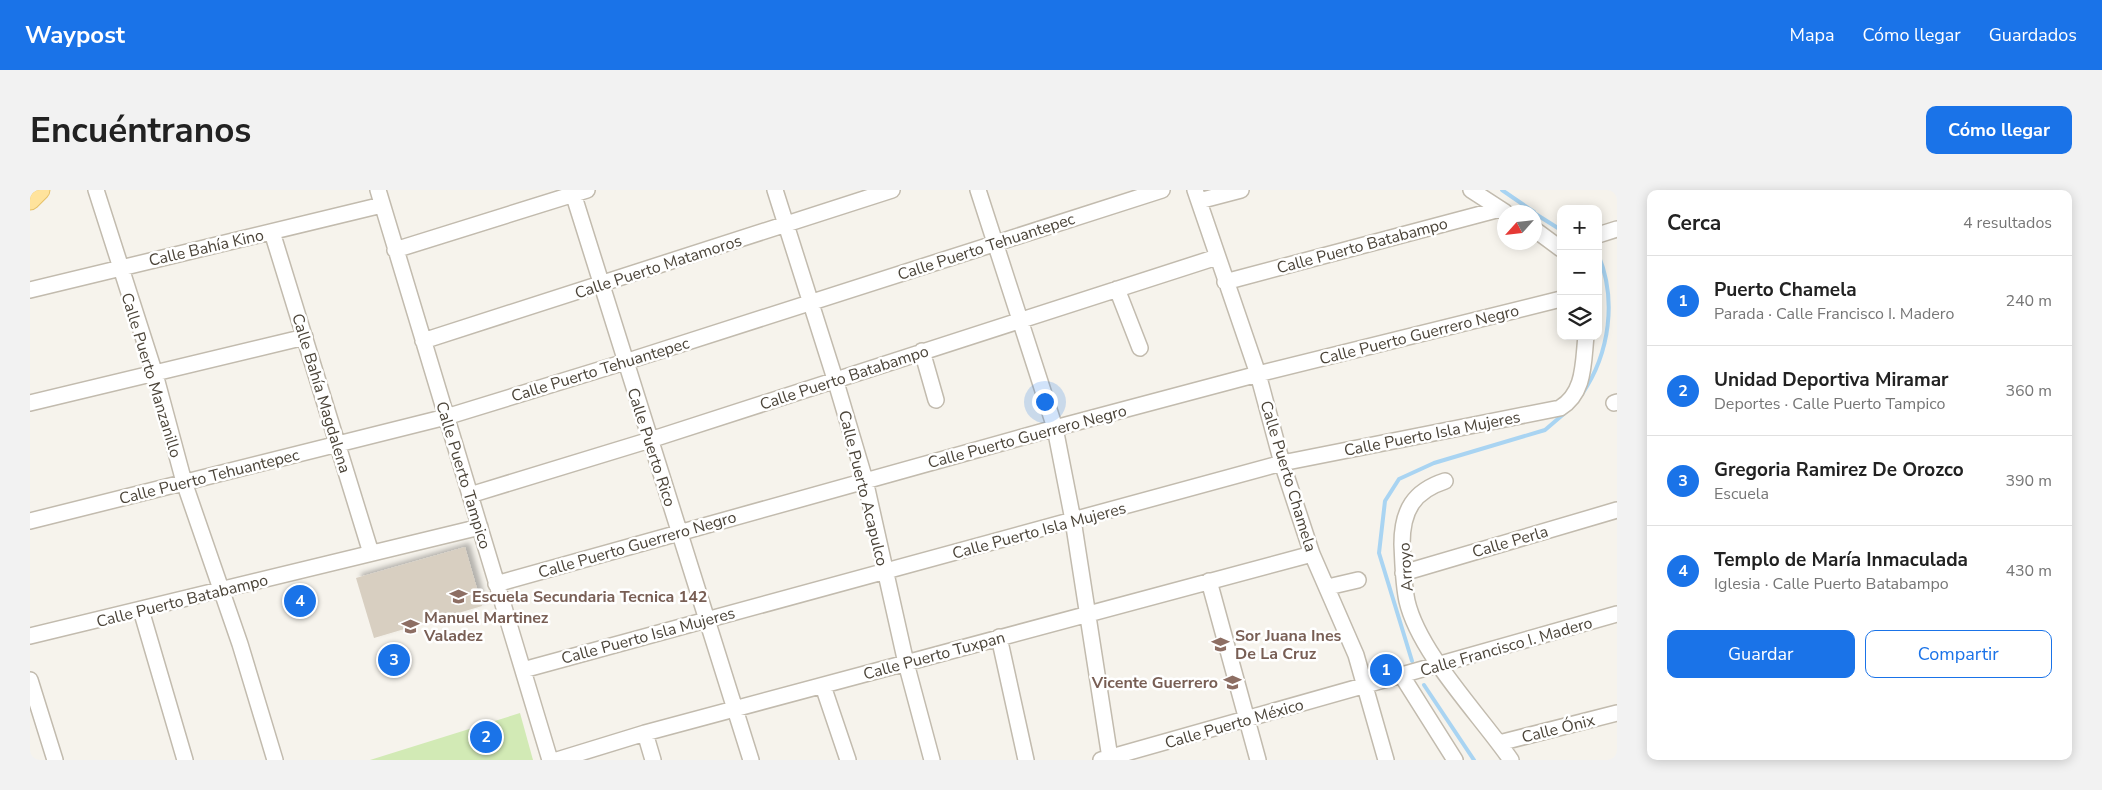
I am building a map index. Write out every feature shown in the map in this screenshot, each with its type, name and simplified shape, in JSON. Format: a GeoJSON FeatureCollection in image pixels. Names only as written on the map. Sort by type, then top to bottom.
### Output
{"type":"FeatureCollection","features":[{"type":"Feature","properties":{"kind":"main road"},"geometry":{"type":"LineString","coordinates":[[30,200],[40,190]]}},
{"type":"Feature","properties":{"kind":"street","name":"Calle Puerto Manzanillo"},"geometry":{"type":"LineString","coordinates":[[96,190],[119,268],[155,374],[184,482],[222,590],[275,760]]}},
{"type":"Feature","properties":{"kind":"street","name":"Calle Puerto Acapulco"},"geometry":{"type":"LineString","coordinates":[[775,190],[865,480],[906,663],[932,760]]}},
{"type":"Feature","properties":{"kind":"street","name":"Calle Puerto Matamoros"},"geometry":{"type":"LineString","coordinates":[[423,341],[892,190]]}},
{"type":"Feature","properties":{"kind":"street"},"geometry":{"type":"LineString","coordinates":[[978,190],[1055,428],[1087,614],[1106,759]]}},
{"type":"Feature","properties":{"kind":"street","name":"Calle Puerto Tehuantepec"},"geometry":{"type":"LineString","coordinates":[[30,521],[446,417],[625,362],[1162,190]]}},
{"type":"Feature","properties":{"kind":"street"},"geometry":{"type":"LineString","coordinates":[[1197,195],[1241,190]]}},
{"type":"Feature","properties":{"kind":"street"},"geometry":{"type":"LineString","coordinates":[[1470,190],[1497,206]]}},
{"type":"Feature","properties":{"kind":"street"},"geometry":{"type":"LineString","coordinates":[[395,250],[578,191]]}},
{"type":"Feature","properties":{"kind":"street","name":"Calle Puerto Rico"},"geometry":{"type":"LineString","coordinates":[[578,191],[601,284],[751,760]]}},
{"type":"Feature","properties":{"kind":"street","name":"Calle Puerto Chamela"},"geometry":{"type":"LineString","coordinates":[[1197,195],[1225,282],[1258,374],[1282,463],[1312,554],[1356,655],[1386,760]]}},
{"type":"Feature","properties":{"kind":"street","name":"Calle Bahía Kino"},"geometry":{"type":"LineString","coordinates":[[30,290],[272,232],[380,197]]}},
{"type":"Feature","properties":{"kind":"street","name":"Calle Puerto Tampico"},"geometry":{"type":"LineString","coordinates":[[380,197],[550,760]]}},
{"type":"Feature","properties":{"kind":"street","name":"Calle Puerto Batabampo"},"geometry":{"type":"LineString","coordinates":[[1225,282],[1497,212]]}},
{"type":"Feature","properties":{"kind":"street"},"geometry":{"type":"LineString","coordinates":[[1602,234],[1617,229]]}},
{"type":"Feature","properties":{"kind":"street","name":"Calle Bahía Magdalena"},"geometry":{"type":"LineString","coordinates":[[272,232],[371,553]]}},
{"type":"Feature","properties":{"kind":"street"},"geometry":{"type":"LineString","coordinates":[[1542,235],[1557,245]]}},
{"type":"Feature","properties":{"kind":"street","name":"Calle Puerto Batabampo"},"geometry":{"type":"LineString","coordinates":[[470,495],[650,440],[1020,319],[1217,257]]}},
{"type":"Feature","properties":{"kind":"street"},"geometry":{"type":"LineString","coordinates":[[1117,289],[1140,348]]}},
{"type":"Feature","properties":{"kind":"street","name":"Calle Puerto Guerrero Negro"},"geometry":{"type":"LineString","coordinates":[[496,584],[1055,428],[1258,374],[1557,300]]}},
{"type":"Feature","properties":{"kind":"street"},"geometry":{"type":"LineString","coordinates":[[30,404],[304,336]]}},
{"type":"Feature","properties":{"kind":"street","name":"Calle Puerto Isla Mujeres"},"geometry":{"type":"LineString","coordinates":[[522,670],[1282,463],[1560,408],[1570,402],[1576,393],[1580,382],[1585,340]]}},
{"type":"Feature","properties":{"kind":"street"},"geometry":{"type":"LineString","coordinates":[[922,352],[936,400]]}},
{"type":"Feature","properties":{"kind":"street","name":"Arroyo"},"geometry":{"type":"LineString","coordinates":[[1445,481],[1431,486],[1420,494],[1407,510],[1402,536],[1403,573],[1407,602],[1418,630],[1440,665],[1510,760]]}},
{"type":"Feature","properties":{"kind":"street","name":"Calle Perla"},"geometry":{"type":"LineString","coordinates":[[1403,573],[1617,510]]}},
{"type":"Feature","properties":{"kind":"street","name":"Calle Puerto Batabampo"},"geometry":{"type":"LineString","coordinates":[[30,636],[480,528]]}},
{"type":"Feature","properties":{"kind":"street","name":"Calle Puerto Tuxpan"},"geometry":{"type":"LineString","coordinates":[[557,760],[645,733],[1312,554]]}},
{"type":"Feature","properties":{"kind":"street"},"geometry":{"type":"LineString","coordinates":[[1328,587],[1358,580]]}},
{"type":"Feature","properties":{"kind":"street"},"geometry":{"type":"LineString","coordinates":[[1209,581],[1258,760]]}},
{"type":"Feature","properties":{"kind":"street"},"geometry":{"type":"LineString","coordinates":[[141,610],[186,760]]}},
{"type":"Feature","properties":{"kind":"street","name":"Calle Francisco I. Madero"},"geometry":{"type":"LineString","coordinates":[[1366,685],[1617,614]]}},
{"type":"Feature","properties":{"kind":"street"},"geometry":{"type":"LineString","coordinates":[[999,637],[1026,760]]}},
{"type":"Feature","properties":{"kind":"street"},"geometry":{"type":"LineString","coordinates":[[1402,676],[1455,760]]}},
{"type":"Feature","properties":{"kind":"street"},"geometry":{"type":"LineString","coordinates":[[30,680],[55,760]]}},
{"type":"Feature","properties":{"kind":"street","name":"Calle Puerto México"},"geometry":{"type":"LineString","coordinates":[[1106,759],[1146,754],[1247,720],[1366,685]]}},
{"type":"Feature","properties":{"kind":"street"},"geometry":{"type":"LineString","coordinates":[[823,686],[848,760]]}},
{"type":"Feature","properties":{"kind":"street","name":"Calle Ónix"},"geometry":{"type":"LineString","coordinates":[[1499,743],[1617,713]]}},
{"type":"Feature","properties":{"kind":"street"},"geometry":{"type":"LineString","coordinates":[[645,733],[653,760]]}},
{"type":"Feature","properties":{"kind":"green space"},"geometry":{"type":"Polygon","coordinates":[[[520,713],[533,760],[370,760],[520,713]]]}},
{"type":"Feature","properties":{"kind":"building"},"geometry":{"type":"Polygon","coordinates":[[[465,547],[482,606],[374,638],[356,578],[465,547]]]}},
{"type":"Feature","properties":{"kind":"waterway"},"geometry":{"type":"LineString","coordinates":[[1502,190],[1524,205]]}},
{"type":"Feature","properties":{"kind":"waterway"},"geometry":{"type":"LineString","coordinates":[[1542,218],[1557,227]]}},
{"type":"Feature","properties":{"kind":"waterway"},"geometry":{"type":"LineString","coordinates":[[1582,394],[1592,378],[1599,361],[1608,326],[1609,307],[1602,265]]}},
{"type":"Feature","properties":{"kind":"waterway"},"geometry":{"type":"LineString","coordinates":[[1412,661],[1379,553],[1385,501],[1399,479],[1434,463],[1545,430],[1566,412]]}},
{"type":"Feature","properties":{"kind":"waterway"},"geometry":{"type":"LineString","coordinates":[[1424,685],[1474,760]]}},
{"type":"Feature","properties":{"kind":"place","name":"Escuela Secundaria Tecnica 142"},"geometry":{"type":"Point","coordinates":[458,596]}},
{"type":"Feature","properties":{"kind":"place","name":"Templo de María Inmaculada"},"geometry":{"type":"Point","coordinates":[300,601]}},
{"type":"Feature","properties":{"kind":"place","name":"Manuel Martinez Valadez"},"geometry":{"type":"Point","coordinates":[410,626]}},
{"type":"Feature","properties":{"kind":"place","name":"Sor Juana Ines De La Cruz"},"geometry":{"type":"Point","coordinates":[1221,644]}},
{"type":"Feature","properties":{"kind":"place","name":"Gregoria Ramirez De Orozco"},"geometry":{"type":"Point","coordinates":[394,660]}},
{"type":"Feature","properties":{"kind":"place","name":"Puerto Chamela"},"geometry":{"type":"Point","coordinates":[1386,670]}},
{"type":"Feature","properties":{"kind":"place","name":"Vicente Guerrero"},"geometry":{"type":"Point","coordinates":[1232,682]}},
{"type":"Feature","properties":{"kind":"place","name":"Unidad Deportiva Miramar"},"geometry":{"type":"Point","coordinates":[486,737]}}]}
